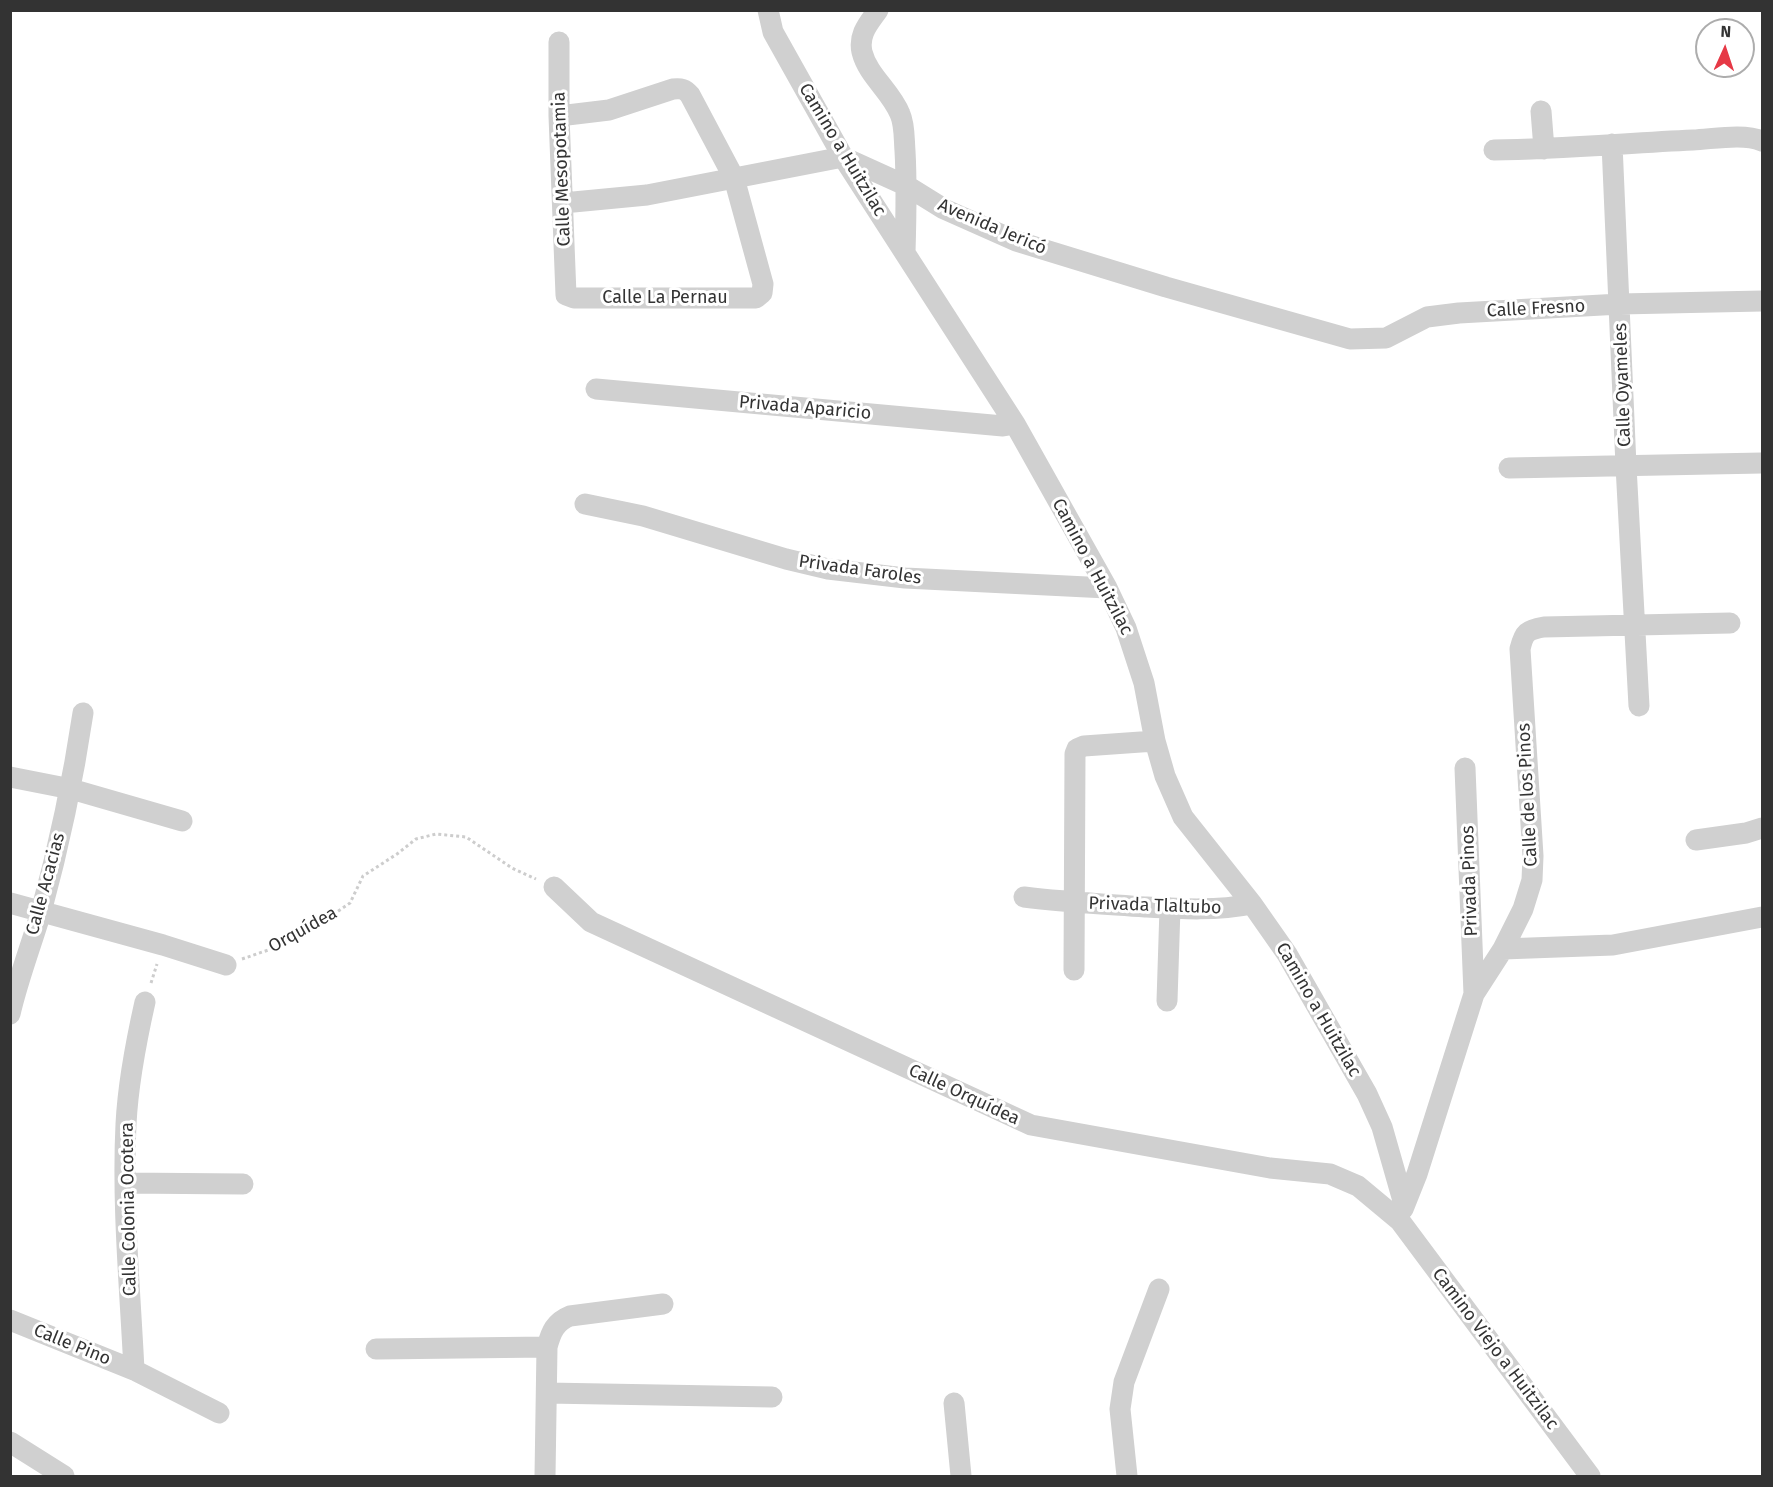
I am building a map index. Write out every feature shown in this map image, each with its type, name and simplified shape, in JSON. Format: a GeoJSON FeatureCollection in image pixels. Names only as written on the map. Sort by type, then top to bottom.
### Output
{"type":"FeatureCollection","features":[{"type":"Feature","properties":{"kind":"street","name":"Camino a Huitzilac"},"geometry":{"type":"LineString","coordinates":[[768,10],[773,32],[843,157],[1015,424],[1107,588],[1126,628],[1144,683],[1155,741],[1165,776],[1183,816],[1252,904],[1287,954],[1367,1094],[1382,1127],[1402,1212]]}},
{"type":"Feature","properties":{"kind":"street"},"geometry":{"type":"LineString","coordinates":[[878,10],[864,28],[861,38],[862,52],[872,73],[891,97],[902,125],[907,186],[905,253]]}},
{"type":"Feature","properties":{"kind":"street","name":"Calle Mesopotamia"},"geometry":{"type":"LineString","coordinates":[[559,42],[559,116],[566,295]]}},
{"type":"Feature","properties":{"kind":"street"},"geometry":{"type":"LineString","coordinates":[[559,116],[609,110],[680,88],[690,94],[734,178]]}},
{"type":"Feature","properties":{"kind":"street"},"geometry":{"type":"LineString","coordinates":[[1541,111],[1544,149]]}},
{"type":"Feature","properties":{"kind":"street"},"geometry":{"type":"LineString","coordinates":[[1494,150],[1741,138],[1762,141]]}},
{"type":"Feature","properties":{"kind":"street","name":"Calle Oyameles"},"geometry":{"type":"LineString","coordinates":[[1612,144],[1639,706]]}},
{"type":"Feature","properties":{"kind":"street"},"geometry":{"type":"LineString","coordinates":[[563,203],[647,195],[843,157]]}},
{"type":"Feature","properties":{"kind":"street","name":"Avenida Jericó"},"geometry":{"type":"LineString","coordinates":[[843,157],[907,186],[944,210],[1016,241],[1332,335],[1350,339],[1386,338]]}},
{"type":"Feature","properties":{"kind":"street","name":"Calle La Pernau"},"geometry":{"type":"LineString","coordinates":[[566,295],[574,298],[756,298],[762,293],[763,284],[734,178]]}},
{"type":"Feature","properties":{"kind":"street","name":"Calle Fresno"},"geometry":{"type":"LineString","coordinates":[[1386,338],[1427,317],[1459,313],[1620,304],[1762,301]]}},
{"type":"Feature","properties":{"kind":"street","name":"Privada Aparicio"},"geometry":{"type":"LineString","coordinates":[[596,389],[1003,426],[1015,424]]}},
{"type":"Feature","properties":{"kind":"street"},"geometry":{"type":"LineString","coordinates":[[1509,468],[1762,463]]}},
{"type":"Feature","properties":{"kind":"street","name":"Privada Faroles"},"geometry":{"type":"LineString","coordinates":[[585,504],[643,516],[786,559],[828,569],[905,578],[1107,588]]}},
{"type":"Feature","properties":{"kind":"street"},"geometry":{"type":"LineString","coordinates":[[1634,626],[1730,623]]}},
{"type":"Feature","properties":{"kind":"street","name":"Calle de los Pinos"},"geometry":{"type":"LineString","coordinates":[[1402,1212],[1417,1174],[1474,994],[1503,949],[1523,909],[1533,869],[1520,649],[1523,637],[1530,630],[1544,627],[1634,626]]}},
{"type":"Feature","properties":{"kind":"street","name":"Calle Acacias"},"geometry":{"type":"LineString","coordinates":[[10,1014],[41,912],[71,789],[83,713]]}},
{"type":"Feature","properties":{"kind":"street","name":"Privada Tlaltubo"},"geometry":{"type":"LineString","coordinates":[[1155,741],[1084,746],[1077,749],[1075,754],[1075,903],[1224,909],[1252,904]]}},
{"type":"Feature","properties":{"kind":"street","name":"Privada Pinos"},"geometry":{"type":"LineString","coordinates":[[1465,768],[1474,994]]}},
{"type":"Feature","properties":{"kind":"street"},"geometry":{"type":"LineString","coordinates":[[10,777],[71,789],[182,821]]}},
{"type":"Feature","properties":{"kind":"street"},"geometry":{"type":"LineString","coordinates":[[1696,840],[1746,833],[1762,828]]}},
{"type":"Feature","properties":{"kind":"street","name":"Calle Orquídea"},"geometry":{"type":"LineString","coordinates":[[554,887],[591,922],[1031,1125],[1270,1168],[1329,1174],[1358,1186],[1402,1212]]}},
{"type":"Feature","properties":{"kind":"street"},"geometry":{"type":"LineString","coordinates":[[1024,897],[1075,903],[1074,970]]}},
{"type":"Feature","properties":{"kind":"street"},"geometry":{"type":"LineString","coordinates":[[10,903],[164,945],[226,965]]}},
{"type":"Feature","properties":{"kind":"street"},"geometry":{"type":"LineString","coordinates":[[1167,1001],[1170,908]]}},
{"type":"Feature","properties":{"kind":"street"},"geometry":{"type":"LineString","coordinates":[[1503,949],[1613,945],[1762,917]]}},
{"type":"Feature","properties":{"kind":"street","name":"Calle Colonia Ocotera"},"geometry":{"type":"LineString","coordinates":[[134,1370],[125,1183],[126,1122],[136,1040],[145,1002]]}},
{"type":"Feature","properties":{"kind":"street"},"geometry":{"type":"LineString","coordinates":[[125,1183],[243,1184]]}},
{"type":"Feature","properties":{"kind":"street","name":"Camino Viejo a Huitzilac"},"geometry":{"type":"LineString","coordinates":[[1402,1212],[1590,1476]]}},
{"type":"Feature","properties":{"kind":"street"},"geometry":{"type":"LineString","coordinates":[[1127,1476],[1120,1409],[1124,1382],[1159,1289]]}},
{"type":"Feature","properties":{"kind":"street"},"geometry":{"type":"LineString","coordinates":[[545,1476],[549,1338],[562,1319],[663,1304]]}},
{"type":"Feature","properties":{"kind":"street","name":"Calle Pino"},"geometry":{"type":"LineString","coordinates":[[10,1320],[134,1370],[219,1413]]}},
{"type":"Feature","properties":{"kind":"street"},"geometry":{"type":"LineString","coordinates":[[376,1349],[549,1338]]}},
{"type":"Feature","properties":{"kind":"street"},"geometry":{"type":"LineString","coordinates":[[547,1393],[772,1397]]}},
{"type":"Feature","properties":{"kind":"street"},"geometry":{"type":"LineString","coordinates":[[954,1403],[961,1476]]}},
{"type":"Feature","properties":{"kind":"street"},"geometry":{"type":"LineString","coordinates":[[10,1442],[64,1476]]}},
{"type":"Feature","properties":{"kind":"path","name":"Orquídea"},"geometry":{"type":"LineString","coordinates":[[226,965],[280,946],[312,928],[350,903],[363,876],[416,839],[436,834],[466,837],[512,868],[554,887]]}},
{"type":"Feature","properties":{"kind":"path"},"geometry":{"type":"LineString","coordinates":[[145,1002],[164,945]]}}]}
